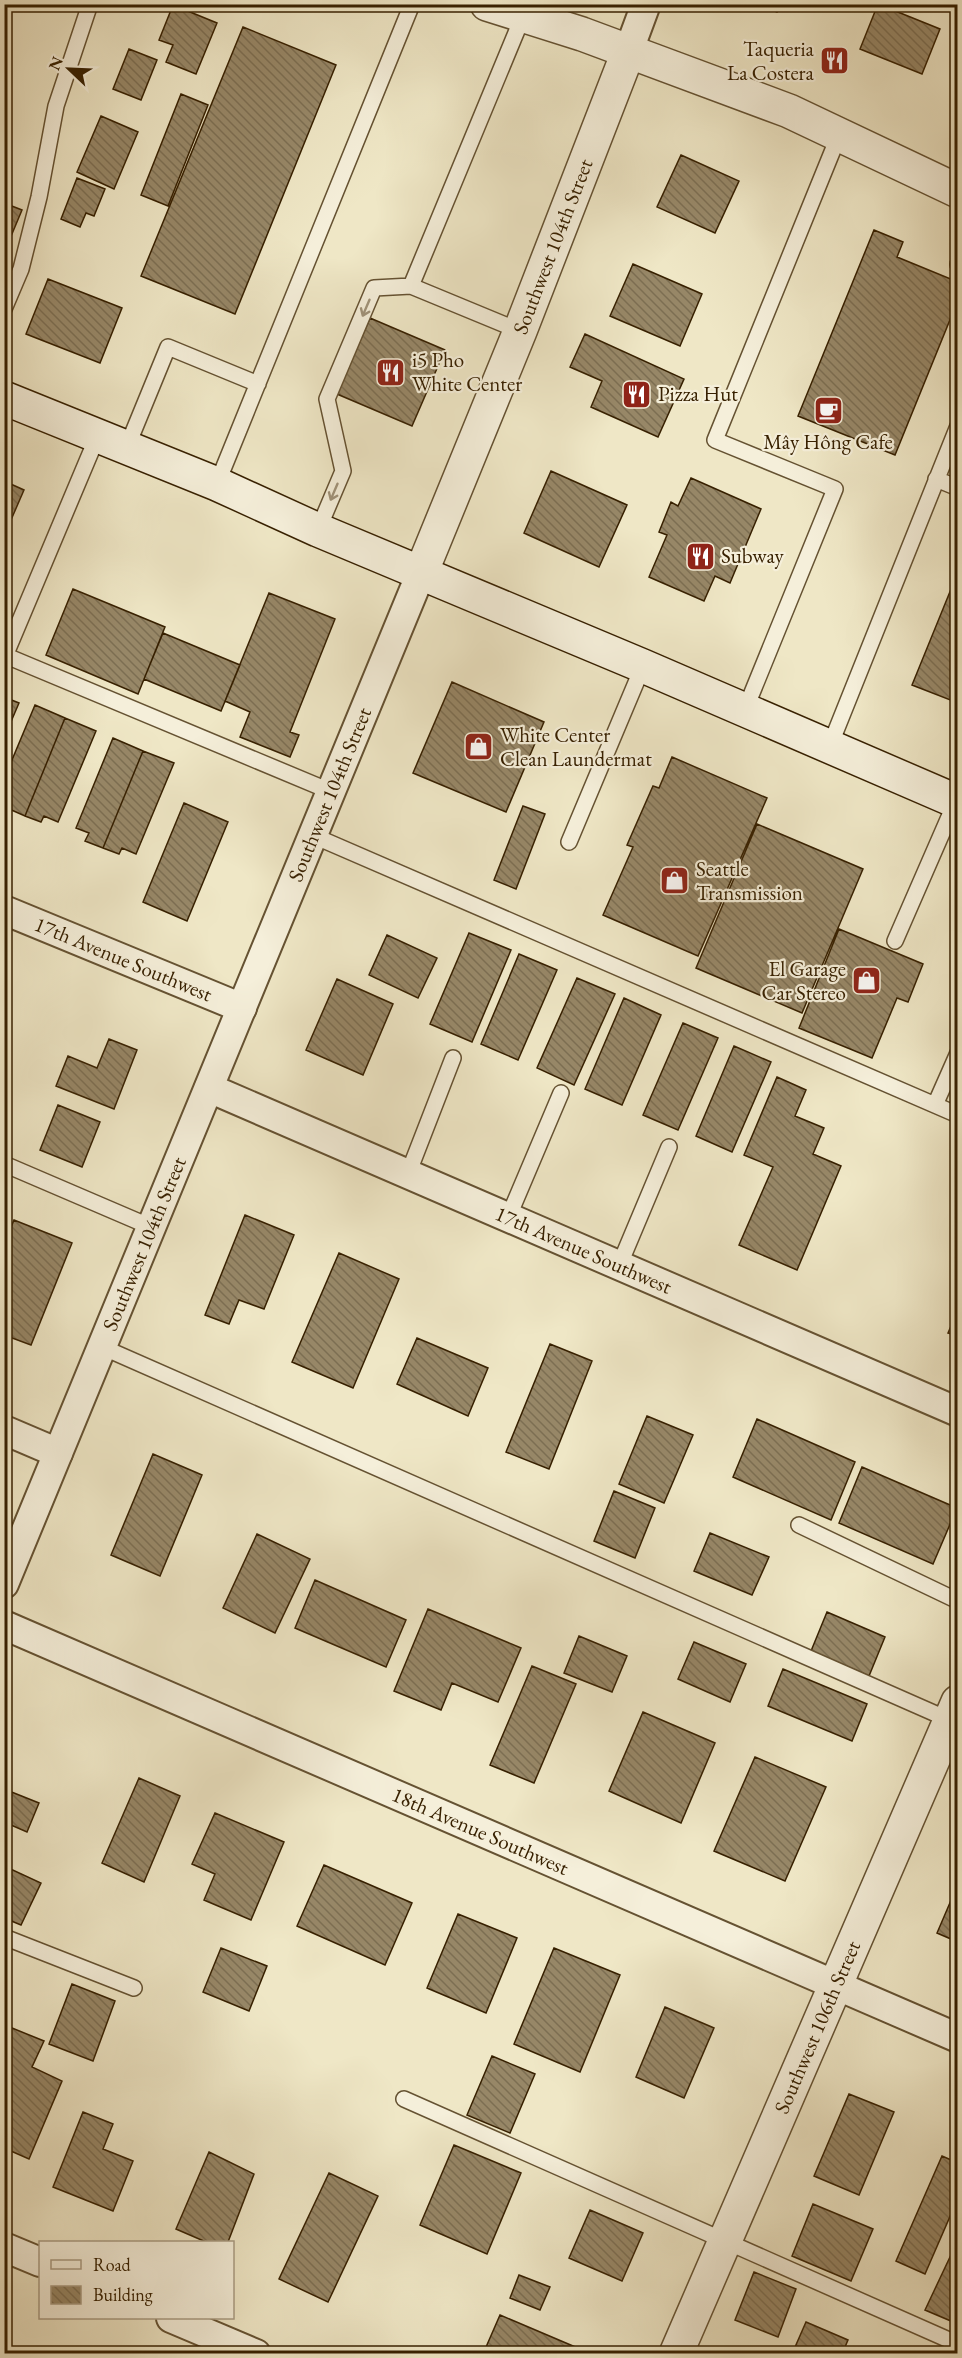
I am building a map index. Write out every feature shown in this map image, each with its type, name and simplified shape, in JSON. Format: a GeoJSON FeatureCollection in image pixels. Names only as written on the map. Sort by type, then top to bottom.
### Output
{"type":"FeatureCollection","features":[{"type":"Feature","properties":{"kind":"street"},"geometry":{"type":"LineString","coordinates":[[487,4],[629,50],[789,111],[957,191]]}},
{"type":"Feature","properties":{"kind":"street","name":"Southwest 104th Street"},"geometry":{"type":"LineString","coordinates":[[4,1584],[314,836],[520,331],[646,4]]}},
{"type":"Feature","properties":{"kind":"street"},"geometry":{"type":"LineString","coordinates":[[4,398],[217,484],[318,530],[643,666],[957,802]]}},
{"type":"Feature","properties":{"kind":"street","name":"17th Avenue Southwest"},"geometry":{"type":"LineString","coordinates":[[4,910],[243,1008]]}},
{"type":"Feature","properties":{"kind":"street","name":"17th Avenue Southwest"},"geometry":{"type":"LineString","coordinates":[[209,1088],[957,1412]]}},
{"type":"Feature","properties":{"kind":"street"},"geometry":{"type":"LineString","coordinates":[[4,1430],[58,1453]]}},
{"type":"Feature","properties":{"kind":"street","name":"18th Avenue Southwest"},"geometry":{"type":"LineString","coordinates":[[4,1625],[957,2038]]}},
{"type":"Feature","properties":{"kind":"street","name":"Southwest 106th Street"},"geometry":{"type":"LineString","coordinates":[[676,2354],[835,1984],[955,1715]]}},
{"type":"Feature","properties":{"kind":"street"},"geometry":{"type":"LineString","coordinates":[[4,2247],[39,2262]]}},
{"type":"Feature","properties":{"kind":"street"},"geometry":{"type":"LineString","coordinates":[[173,2319],[256,2354]]}},
{"type":"Feature","properties":{"kind":"lane"},"geometry":{"type":"LineString","coordinates":[[4,309],[21,269],[39,197],[56,106],[90,4]]}},
{"type":"Feature","properties":{"kind":"lane"},"geometry":{"type":"LineString","coordinates":[[217,484],[412,4]]}},
{"type":"Feature","properties":{"kind":"lane"},"geometry":{"type":"LineString","coordinates":[[411,286],[522,16]]}},
{"type":"Feature","properties":{"kind":"lane"},"geometry":{"type":"LineString","coordinates":[[746,710],[835,489],[715,440],[839,135]]}},
{"type":"Feature","properties":{"kind":"lane"},"geometry":{"type":"LineString","coordinates":[[318,530],[343,471],[327,399],[374,288],[411,286],[520,331]]}},
{"type":"Feature","properties":{"kind":"lane"},"geometry":{"type":"LineString","coordinates":[[258,384],[168,347],[113,441],[5,656],[332,792]]}},
{"type":"Feature","properties":{"kind":"lane"},"geometry":{"type":"LineString","coordinates":[[829,748],[957,426]]}},
{"type":"Feature","properties":{"kind":"lane"},"geometry":{"type":"LineString","coordinates":[[936,479],[957,488]]}},
{"type":"Feature","properties":{"kind":"lane"},"geometry":{"type":"LineString","coordinates":[[569,842],[643,666]]}},
{"type":"Feature","properties":{"kind":"lane"},"geometry":{"type":"LineString","coordinates":[[895,941],[957,802]]}},
{"type":"Feature","properties":{"kind":"lane"},"geometry":{"type":"LineString","coordinates":[[314,836],[957,1115]]}},
{"type":"Feature","properties":{"kind":"lane"},"geometry":{"type":"LineString","coordinates":[[935,1105],[957,1053]]}},
{"type":"Feature","properties":{"kind":"lane"},"geometry":{"type":"LineString","coordinates":[[408,1174],[453,1058]]}},
{"type":"Feature","properties":{"kind":"lane"},"geometry":{"type":"LineString","coordinates":[[508,1218],[561,1093]]}},
{"type":"Feature","properties":{"kind":"lane"},"geometry":{"type":"LineString","coordinates":[[619,1266],[669,1147]]}},
{"type":"Feature","properties":{"kind":"lane"},"geometry":{"type":"LineString","coordinates":[[4,1164],[152,1227]]}},
{"type":"Feature","properties":{"kind":"lane"},"geometry":{"type":"LineString","coordinates":[[102,1347],[955,1715]]}},
{"type":"Feature","properties":{"kind":"lane"},"geometry":{"type":"LineString","coordinates":[[799,1525],[957,1601]]}},
{"type":"Feature","properties":{"kind":"lane"},"geometry":{"type":"LineString","coordinates":[[4,1937],[134,1988]]}},
{"type":"Feature","properties":{"kind":"lane"},"geometry":{"type":"LineString","coordinates":[[404,2099],[957,2344]]}},
{"type":"Feature","properties":{"kind":"building"},"geometry":{"type":"Polygon","coordinates":[[[758,4],[781,4],[777,12],[758,4]]]}},
{"type":"Feature","properties":{"kind":"building"},"geometry":{"type":"Polygon","coordinates":[[[878,4],[940,29],[922,74],[860,49],[878,4]]]}},
{"type":"Feature","properties":{"kind":"building"},"geometry":{"type":"Polygon","coordinates":[[[173,5],[217,23],[196,74],[166,62],[173,45],[159,40],[173,5]]]}},
{"type":"Feature","properties":{"kind":"building"},"geometry":{"type":"Polygon","coordinates":[[[243,27],[336,65],[235,314],[141,276],[243,27]]]}},
{"type":"Feature","properties":{"kind":"building"},"geometry":{"type":"Polygon","coordinates":[[[129,49],[157,60],[141,100],[113,89],[129,49]]]}},
{"type":"Feature","properties":{"kind":"building"},"geometry":{"type":"Polygon","coordinates":[[[181,94],[208,105],[168,206],[141,195],[181,94]]]}},
{"type":"Feature","properties":{"kind":"building"},"geometry":{"type":"Polygon","coordinates":[[[101,116],[138,132],[114,189],[77,172],[101,116]]]}},
{"type":"Feature","properties":{"kind":"building"},"geometry":{"type":"Polygon","coordinates":[[[681,155],[739,181],[715,233],[657,207],[681,155]]]}},
{"type":"Feature","properties":{"kind":"building"},"geometry":{"type":"Polygon","coordinates":[[[77,178],[105,189],[94,216],[86,213],[80,227],[61,219],[77,178]]]}},
{"type":"Feature","properties":{"kind":"building"},"geometry":{"type":"Polygon","coordinates":[[[4,203],[22,210],[4,253],[4,203]]]}},
{"type":"Feature","properties":{"kind":"building"},"geometry":{"type":"Polygon","coordinates":[[[874,230],[903,242],[897,257],[958,282],[958,300],[895,455],[798,416],[874,230]]]}},
{"type":"Feature","properties":{"kind":"building"},"geometry":{"type":"Polygon","coordinates":[[[633,264],[702,294],[680,346],[610,316],[633,264]]]}},
{"type":"Feature","properties":{"kind":"building"},"geometry":{"type":"Polygon","coordinates":[[[48,279],[122,308],[100,363],[26,334],[48,279]]]}},
{"type":"Feature","properties":{"kind":"building","name":"i5 Pho White Center"},"geometry":{"type":"Polygon","coordinates":[[[370,318],[445,350],[412,426],[337,394],[370,318]]]}},
{"type":"Feature","properties":{"kind":"building","name":"Pizza Hut"},"geometry":{"type":"Polygon","coordinates":[[[585,334],[684,379],[658,437],[591,407],[602,381],[570,367],[585,334]]]}},
{"type":"Feature","properties":{"kind":"building"},"geometry":{"type":"Polygon","coordinates":[[[551,471],[627,505],[599,567],[524,533],[551,471]]]}},
{"type":"Feature","properties":{"kind":"building","name":"Subway"},"geometry":{"type":"Polygon","coordinates":[[[691,478],[761,509],[730,583],[715,576],[704,601],[649,577],[667,535],[659,532],[671,502],[678,506],[691,478]]]}},
{"type":"Feature","properties":{"kind":"building"},"geometry":{"type":"Polygon","coordinates":[[[4,481],[24,490],[4,536],[4,481]]]}},
{"type":"Feature","properties":{"kind":"building"},"geometry":{"type":"Polygon","coordinates":[[[958,572],[958,703],[912,685],[958,572]]]}},
{"type":"Feature","properties":{"kind":"building"},"geometry":{"type":"Polygon","coordinates":[[[73,589],[165,627],[138,694],[46,655],[73,589]]]}},
{"type":"Feature","properties":{"kind":"building"},"geometry":{"type":"Polygon","coordinates":[[[269,593],[335,619],[290,732],[299,735],[290,757],[240,737],[250,712],[225,701],[269,593]]]}},
{"type":"Feature","properties":{"kind":"building"},"geometry":{"type":"Polygon","coordinates":[[[163,633],[240,665],[221,711],[144,679],[163,633]]]}},
{"type":"Feature","properties":{"kind":"building","name":"White Center Clean Laundermat"},"geometry":{"type":"Polygon","coordinates":[[[452,682],[544,722],[506,812],[413,773],[452,682]]]}},
{"type":"Feature","properties":{"kind":"building"},"geometry":{"type":"Polygon","coordinates":[[[4,697],[19,703],[4,738],[4,697]]]}},
{"type":"Feature","properties":{"kind":"building"},"geometry":{"type":"Polygon","coordinates":[[[35,705],[65,718],[25,816],[7,808],[10,801],[4,798],[4,779],[35,705]]]}},
{"type":"Feature","properties":{"kind":"building"},"geometry":{"type":"Polygon","coordinates":[[[65,718],[96,731],[58,822],[44,816],[41,822],[25,816],[65,718]]]}},
{"type":"Feature","properties":{"kind":"building"},"geometry":{"type":"Polygon","coordinates":[[[113,738],[143,751],[103,848],[85,841],[89,833],[76,828],[113,738]]]}},
{"type":"Feature","properties":{"kind":"building"},"geometry":{"type":"Polygon","coordinates":[[[143,751],[174,763],[136,854],[122,848],[119,854],[103,848],[143,751]]]}},
{"type":"Feature","properties":{"kind":"building","name":"Seattle Transmission"},"geometry":{"type":"Polygon","coordinates":[[[672,757],[767,798],[698,956],[603,915],[633,847],[627,845],[653,786],[659,788],[672,757]]]}},
{"type":"Feature","properties":{"kind":"building"},"geometry":{"type":"Polygon","coordinates":[[[184,803],[228,822],[187,921],[143,902],[184,803]]]}},
{"type":"Feature","properties":{"kind":"building"},"geometry":{"type":"Polygon","coordinates":[[[523,806],[545,814],[516,889],[494,880],[523,806]]]}},
{"type":"Feature","properties":{"kind":"building"},"geometry":{"type":"Polygon","coordinates":[[[757,824],[863,869],[802,1013],[696,968],[757,824]]]}},
{"type":"Feature","properties":{"kind":"building","name":"El Garage Car Stereo"},"geometry":{"type":"Polygon","coordinates":[[[839,929],[923,964],[908,1002],[897,998],[872,1058],[799,1028],[839,929]]]}},
{"type":"Feature","properties":{"kind":"building"},"geometry":{"type":"Polygon","coordinates":[[[469,933],[511,950],[472,1042],[430,1024],[469,933]]]}},
{"type":"Feature","properties":{"kind":"building"},"geometry":{"type":"Polygon","coordinates":[[[387,935],[437,958],[418,998],[369,975],[387,935]]]}},
{"type":"Feature","properties":{"kind":"building"},"geometry":{"type":"Polygon","coordinates":[[[519,954],[557,970],[518,1060],[481,1044],[519,954]]]}},
{"type":"Feature","properties":{"kind":"building"},"geometry":{"type":"Polygon","coordinates":[[[577,978],[615,994],[574,1085],[537,1068],[577,978]]]}},
{"type":"Feature","properties":{"kind":"building"},"geometry":{"type":"Polygon","coordinates":[[[337,979],[393,1004],[363,1075],[306,1050],[337,979]]]}},
{"type":"Feature","properties":{"kind":"building"},"geometry":{"type":"Polygon","coordinates":[[[624,998],[661,1015],[622,1105],[585,1089],[624,998]]]}},
{"type":"Feature","properties":{"kind":"building"},"geometry":{"type":"Polygon","coordinates":[[[4,1000],[10,1002],[4,1015],[4,1000]]]}},
{"type":"Feature","properties":{"kind":"building"},"geometry":{"type":"Polygon","coordinates":[[[683,1023],[718,1038],[678,1130],[643,1115],[683,1023]]]}},
{"type":"Feature","properties":{"kind":"building"},"geometry":{"type":"Polygon","coordinates":[[[109,1039],[137,1050],[114,1109],[56,1086],[68,1056],[97,1068],[109,1039]]]}},
{"type":"Feature","properties":{"kind":"building"},"geometry":{"type":"Polygon","coordinates":[[[734,1046],[771,1062],[732,1152],[696,1136],[734,1046]]]}},
{"type":"Feature","properties":{"kind":"building"},"geometry":{"type":"Polygon","coordinates":[[[777,1077],[806,1090],[795,1116],[824,1128],[813,1154],[841,1166],[797,1270],[739,1245],[773,1167],[744,1155],[777,1077]]]}},
{"type":"Feature","properties":{"kind":"building"},"geometry":{"type":"Polygon","coordinates":[[[58,1105],[100,1122],[82,1167],[40,1150],[58,1105]]]}},
{"type":"Feature","properties":{"kind":"building"},"geometry":{"type":"Polygon","coordinates":[[[245,1215],[294,1235],[264,1309],[239,1300],[229,1324],[205,1315],[245,1215]]]}},
{"type":"Feature","properties":{"kind":"building"},"geometry":{"type":"Polygon","coordinates":[[[14,1220],[72,1243],[31,1345],[4,1335],[4,1244],[14,1220]]]}},
{"type":"Feature","properties":{"kind":"building"},"geometry":{"type":"Polygon","coordinates":[[[339,1253],[399,1279],[353,1388],[292,1362],[339,1253]]]}},
{"type":"Feature","properties":{"kind":"building"},"geometry":{"type":"Polygon","coordinates":[[[958,1310],[958,1336],[948,1333],[958,1310]]]}},
{"type":"Feature","properties":{"kind":"building"},"geometry":{"type":"Polygon","coordinates":[[[417,1338],[488,1368],[468,1416],[397,1384],[417,1338]]]}},
{"type":"Feature","properties":{"kind":"building"},"geometry":{"type":"Polygon","coordinates":[[[550,1344],[592,1361],[549,1469],[506,1452],[550,1344]]]}},
{"type":"Feature","properties":{"kind":"building"},"geometry":{"type":"Polygon","coordinates":[[[647,1416],[693,1435],[664,1503],[619,1484],[647,1416]]]}},
{"type":"Feature","properties":{"kind":"building"},"geometry":{"type":"Polygon","coordinates":[[[757,1419],[855,1462],[831,1520],[733,1477],[757,1419]]]}},
{"type":"Feature","properties":{"kind":"building"},"geometry":{"type":"Polygon","coordinates":[[[153,1454],[202,1475],[160,1576],[111,1555],[153,1454]]]}},
{"type":"Feature","properties":{"kind":"building"},"geometry":{"type":"Polygon","coordinates":[[[862,1467],[957,1508],[933,1564],[839,1523],[862,1467]]]}},
{"type":"Feature","properties":{"kind":"building"},"geometry":{"type":"Polygon","coordinates":[[[614,1491],[655,1508],[635,1558],[594,1541],[614,1491]]]}},
{"type":"Feature","properties":{"kind":"building"},"geometry":{"type":"Polygon","coordinates":[[[710,1533],[769,1557],[752,1595],[694,1571],[710,1533]]]}},
{"type":"Feature","properties":{"kind":"building"},"geometry":{"type":"Polygon","coordinates":[[[257,1534],[310,1559],[275,1633],[223,1608],[257,1534]]]}},
{"type":"Feature","properties":{"kind":"building"},"geometry":{"type":"Polygon","coordinates":[[[315,1580],[406,1620],[386,1667],[295,1628],[315,1580]]]}},
{"type":"Feature","properties":{"kind":"building"},"geometry":{"type":"Polygon","coordinates":[[[428,1609],[521,1648],[498,1702],[452,1683],[441,1710],[394,1691],[428,1609]]]}},
{"type":"Feature","properties":{"kind":"building"},"geometry":{"type":"Polygon","coordinates":[[[827,1612],[885,1637],[869,1676],[811,1651],[827,1612]]]}},
{"type":"Feature","properties":{"kind":"building"},"geometry":{"type":"Polygon","coordinates":[[[579,1636],[627,1656],[612,1692],[564,1673],[579,1636]]]}},
{"type":"Feature","properties":{"kind":"building"},"geometry":{"type":"Polygon","coordinates":[[[694,1642],[746,1664],[730,1702],[678,1679],[694,1642]]]}},
{"type":"Feature","properties":{"kind":"building"},"geometry":{"type":"Polygon","coordinates":[[[532,1666],[576,1684],[534,1783],[490,1765],[532,1666]]]}},
{"type":"Feature","properties":{"kind":"building"},"geometry":{"type":"Polygon","coordinates":[[[783,1669],[867,1704],[852,1741],[768,1706],[783,1669]]]}},
{"type":"Feature","properties":{"kind":"building"},"geometry":{"type":"Polygon","coordinates":[[[643,1712],[715,1743],[681,1823],[609,1791],[643,1712]]]}},
{"type":"Feature","properties":{"kind":"building"},"geometry":{"type":"Polygon","coordinates":[[[755,1757],[826,1787],[785,1881],[714,1851],[755,1757]]]}},
{"type":"Feature","properties":{"kind":"building"},"geometry":{"type":"Polygon","coordinates":[[[139,1778],[180,1796],[144,1882],[102,1863],[139,1778]]]}},
{"type":"Feature","properties":{"kind":"building"},"geometry":{"type":"Polygon","coordinates":[[[4,1789],[39,1803],[27,1832],[4,1822],[4,1789]]]}},
{"type":"Feature","properties":{"kind":"building"},"geometry":{"type":"Polygon","coordinates":[[[215,1813],[284,1842],[251,1920],[204,1900],[215,1874],[192,1864],[215,1813]]]}},
{"type":"Feature","properties":{"kind":"building"},"geometry":{"type":"Polygon","coordinates":[[[324,1865],[412,1903],[385,1965],[297,1926],[324,1865]]]}},
{"type":"Feature","properties":{"kind":"building"},"geometry":{"type":"Polygon","coordinates":[[[4,1866],[41,1883],[21,1925],[4,1918],[4,1866]]]}},
{"type":"Feature","properties":{"kind":"building"},"geometry":{"type":"Polygon","coordinates":[[[958,1884],[958,1942],[937,1933],[958,1884]]]}},
{"type":"Feature","properties":{"kind":"building"},"geometry":{"type":"Polygon","coordinates":[[[458,1914],[517,1938],[486,2013],[427,1988],[458,1914]]]}},
{"type":"Feature","properties":{"kind":"building"},"geometry":{"type":"Polygon","coordinates":[[[221,1948],[267,1966],[249,2011],[203,1992],[221,1948]]]}},
{"type":"Feature","properties":{"kind":"building"},"geometry":{"type":"Polygon","coordinates":[[[554,1948],[620,1975],[580,2072],[514,2044],[554,1948]]]}},
{"type":"Feature","properties":{"kind":"building"},"geometry":{"type":"Polygon","coordinates":[[[72,1984],[115,2001],[93,2061],[49,2044],[72,1984]]]}},
{"type":"Feature","properties":{"kind":"building"},"geometry":{"type":"Polygon","coordinates":[[[665,2007],[714,2028],[684,2098],[636,2077],[665,2007]]]}},
{"type":"Feature","properties":{"kind":"building"},"geometry":{"type":"Polygon","coordinates":[[[12,2028],[44,2041],[32,2067],[62,2081],[29,2159],[4,2148],[4,2045],[12,2028]]]}},
{"type":"Feature","properties":{"kind":"building"},"geometry":{"type":"Polygon","coordinates":[[[492,2056],[535,2074],[510,2133],[467,2115],[492,2056]]]}},
{"type":"Feature","properties":{"kind":"building"},"geometry":{"type":"Polygon","coordinates":[[[849,2094],[894,2112],[859,2195],[814,2176],[849,2094]]]}},
{"type":"Feature","properties":{"kind":"building"},"geometry":{"type":"Polygon","coordinates":[[[83,2112],[113,2124],[103,2149],[133,2161],[113,2211],[53,2187],[83,2112]]]}},
{"type":"Feature","properties":{"kind":"building"},"geometry":{"type":"Polygon","coordinates":[[[454,2145],[521,2173],[487,2254],[420,2225],[454,2145]]]}},
{"type":"Feature","properties":{"kind":"building"},"geometry":{"type":"Polygon","coordinates":[[[209,2152],[254,2174],[228,2241],[204,2241],[176,2229],[209,2152]]]}},
{"type":"Feature","properties":{"kind":"building"},"geometry":{"type":"Polygon","coordinates":[[[942,2156],[958,2163],[958,2198],[925,2274],[896,2261],[942,2156]]]}},
{"type":"Feature","properties":{"kind":"building"},"geometry":{"type":"Polygon","coordinates":[[[329,2173],[378,2196],[328,2302],[279,2279],[329,2173]]]}},
{"type":"Feature","properties":{"kind":"building"},"geometry":{"type":"Polygon","coordinates":[[[813,2204],[873,2229],[851,2281],[792,2256],[813,2204]]]}},
{"type":"Feature","properties":{"kind":"building"},"geometry":{"type":"Polygon","coordinates":[[[590,2210],[643,2233],[622,2281],[569,2258],[590,2210]]]}},
{"type":"Feature","properties":{"kind":"building"},"geometry":{"type":"Polygon","coordinates":[[[958,2240],[958,2324],[925,2310],[958,2240]]]}},
{"type":"Feature","properties":{"kind":"building"},"geometry":{"type":"Polygon","coordinates":[[[754,2272],[796,2289],[778,2337],[735,2320],[754,2272]]]}},
{"type":"Feature","properties":{"kind":"building"},"geometry":{"type":"Polygon","coordinates":[[[519,2275],[550,2287],[540,2310],[510,2298],[519,2275]]]}},
{"type":"Feature","properties":{"kind":"building"},"geometry":{"type":"Polygon","coordinates":[[[500,2315],[580,2349],[578,2354],[483,2354],[500,2315]]]}},
{"type":"Feature","properties":{"kind":"building"},"geometry":{"type":"Polygon","coordinates":[[[806,2322],[848,2340],[842,2354],[792,2354],[806,2322]]]}},
{"type":"Feature","properties":{"kind":"place","name":"Taqueria La Costera"},"geometry":{"type":"Point","coordinates":[835,61]}},
{"type":"Feature","properties":{"kind":"place","name":"i5 Pho White Center"},"geometry":{"type":"Point","coordinates":[391,372]}},
{"type":"Feature","properties":{"kind":"place","name":"Pizza Hut"},"geometry":{"type":"Point","coordinates":[637,394]}},
{"type":"Feature","properties":{"kind":"place","name":"Mây Hông Cafe"},"geometry":{"type":"Point","coordinates":[828,411]}},
{"type":"Feature","properties":{"kind":"place","name":"Subway"},"geometry":{"type":"Point","coordinates":[700,556]}},
{"type":"Feature","properties":{"kind":"place","name":"White Center Clean Laundermat"},"geometry":{"type":"Point","coordinates":[479,747]}},
{"type":"Feature","properties":{"kind":"place","name":"Seattle Transmission"},"geometry":{"type":"Point","coordinates":[675,881]}},
{"type":"Feature","properties":{"kind":"place","name":"El Garage Car Stereo"},"geometry":{"type":"Point","coordinates":[867,981]}}]}
